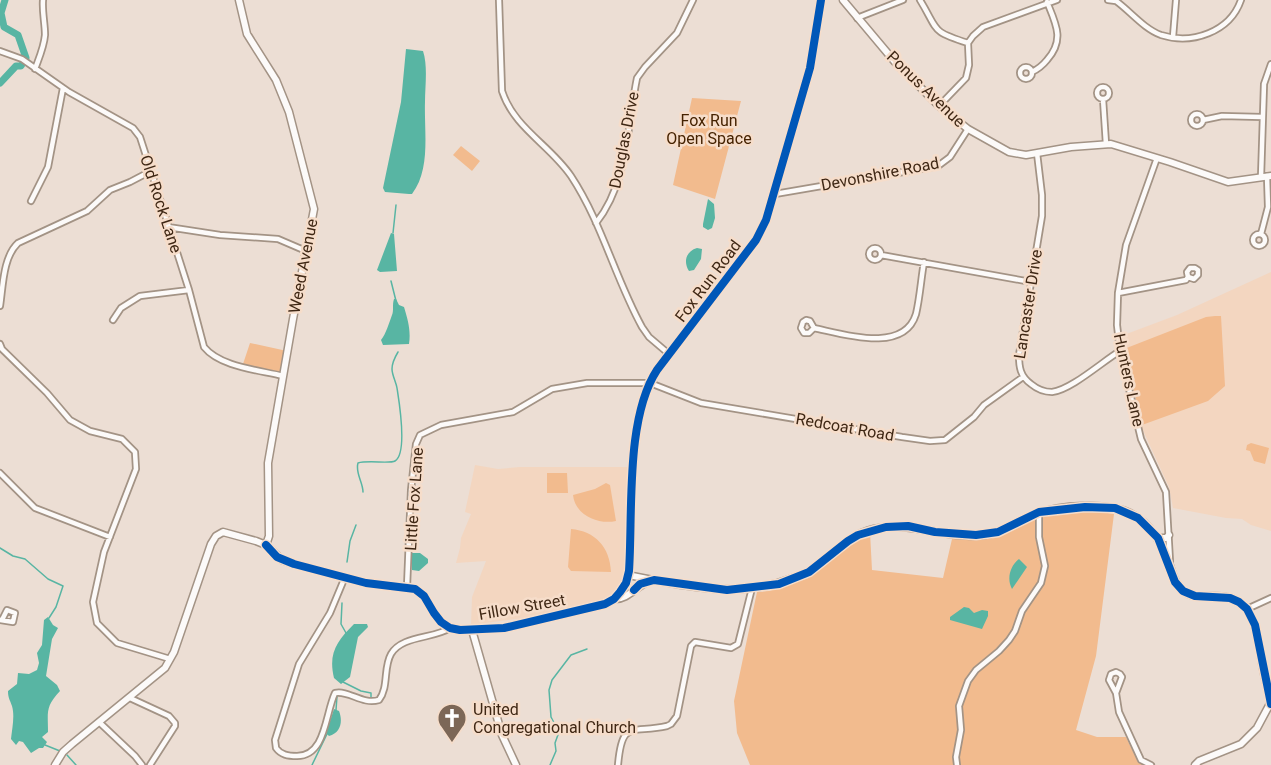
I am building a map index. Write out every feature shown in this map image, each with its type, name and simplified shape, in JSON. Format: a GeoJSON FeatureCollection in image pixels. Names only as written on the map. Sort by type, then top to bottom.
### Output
{"type":"FeatureCollection","features":[{"type":"Feature","properties":{"kind":"street"},"geometry":{"type":"LineString","coordinates":[[35,69],[45,34],[42,14],[43,0]]}},
{"type":"Feature","properties":{"kind":"street","name":"Weed Avenue"},"geometry":{"type":"LineString","coordinates":[[240,0],[247,34],[276,80],[286,104],[311,192],[314,216],[267,471],[269,536],[266,546]]}},
{"type":"Feature","properties":{"kind":"street"},"geometry":{"type":"LineString","coordinates":[[499,0],[502,91],[506,103],[515,118],[555,156],[570,175],[596,223],[642,327],[649,337],[669,354]]}},
{"type":"Feature","properties":{"kind":"street","name":"Douglas Drive"},"geometry":{"type":"LineString","coordinates":[[596,223],[611,202],[618,183],[637,78],[677,33],[693,0]]}},
{"type":"Feature","properties":{"kind":"street","name":"Fox Run Road"},"geometry":{"type":"LineString","coordinates":[[628,575],[634,448],[644,399],[650,383],[669,354],[756,240],[766,220],[810,68],[821,0]]}},
{"type":"Feature","properties":{"kind":"street","name":"Ponus Avenue"},"geometry":{"type":"LineString","coordinates":[[843,0],[895,62],[939,106],[968,129],[1014,154],[1106,144],[1116,145],[1228,182],[1266,176]]}},
{"type":"Feature","properties":{"kind":"street"},"geometry":{"type":"LineString","coordinates":[[857,18],[903,0]]}},
{"type":"Feature","properties":{"kind":"street"},"geometry":{"type":"LineString","coordinates":[[920,0],[935,29],[941,34],[968,43]]}},
{"type":"Feature","properties":{"kind":"street"},"geometry":{"type":"LineString","coordinates":[[939,106],[966,78],[969,65],[968,43],[983,27],[1057,0]]}},
{"type":"Feature","properties":{"kind":"street"},"geometry":{"type":"LineString","coordinates":[[1108,0],[1116,1],[1160,35],[1191,39],[1206,35],[1235,16],[1241,0]]}},
{"type":"Feature","properties":{"kind":"street"},"geometry":{"type":"LineString","coordinates":[[1173,37],[1176,0]]}},
{"type":"Feature","properties":{"kind":"street"},"geometry":{"type":"LineString","coordinates":[[1032,72],[1056,51],[1058,42],[1053,16],[1047,2]]}},
{"type":"Feature","properties":{"kind":"street","name":"Old Rock Lane"},"geometry":{"type":"LineString","coordinates":[[0,51],[22,59],[63,88],[133,128],[140,137],[189,290],[201,338],[209,353],[223,361],[283,376]]}},
{"type":"Feature","properties":{"kind":"street"},"geometry":{"type":"LineString","coordinates":[[1261,234],[1268,207],[1262,117],[1264,84],[1271,64]]}},
{"type":"Feature","properties":{"kind":"street"},"geometry":{"type":"LineString","coordinates":[[31,201],[48,167],[63,88]]}},
{"type":"Feature","properties":{"kind":"street"},"geometry":{"type":"LineString","coordinates":[[1103,99],[1106,144]]}},
{"type":"Feature","properties":{"kind":"street"},"geometry":{"type":"LineString","coordinates":[[1203,120],[1222,116],[1262,117]]}},
{"type":"Feature","properties":{"kind":"street","name":"Devonshire Road"},"geometry":{"type":"LineString","coordinates":[[775,194],[938,166],[950,157],[968,129]]}},
{"type":"Feature","properties":{"kind":"street","name":"Lancaster Drive"},"geometry":{"type":"LineString","coordinates":[[1037,153],[1042,216],[1018,367],[1023,377],[1043,391],[1055,392],[1074,383],[1120,351]]}},
{"type":"Feature","properties":{"kind":"street","name":"Hunters Lane"},"geometry":{"type":"LineString","coordinates":[[1157,158],[1126,245],[1118,293],[1117,324],[1120,351],[1141,439],[1166,492],[1170,567]]}},
{"type":"Feature","properties":{"kind":"street"},"geometry":{"type":"LineString","coordinates":[[0,306],[8,258],[12,248],[18,243],[87,211],[110,189],[151,171]]}},
{"type":"Feature","properties":{"kind":"street"},"geometry":{"type":"LineString","coordinates":[[168,227],[220,235],[278,239],[306,251]]}},
{"type":"Feature","properties":{"kind":"street"},"geometry":{"type":"LineString","coordinates":[[881,255],[1031,282]]}},
{"type":"Feature","properties":{"kind":"street"},"geometry":{"type":"LineString","coordinates":[[814,328],[873,338],[890,338],[897,335],[906,329],[916,314],[924,262]]}},
{"type":"Feature","properties":{"kind":"street"},"geometry":{"type":"LineString","coordinates":[[1118,293],[1188,277]]}},
{"type":"Feature","properties":{"kind":"street"},"geometry":{"type":"LineString","coordinates":[[113,320],[121,308],[140,296],[189,290]]}},
{"type":"Feature","properties":{"kind":"street"},"geometry":{"type":"LineString","coordinates":[[0,344],[2,349],[47,393],[70,420],[90,431],[122,439],[135,452],[136,470],[110,537],[93,602],[97,623],[117,644],[171,659]]}},
{"type":"Feature","properties":{"kind":"street","name":"Redcoat Road"},"geometry":{"type":"LineString","coordinates":[[650,383],[701,403],[930,441],[945,440],[974,417],[984,405],[1023,377]]}},
{"type":"Feature","properties":{"kind":"street","name":"Little Fox Lane"},"geometry":{"type":"LineString","coordinates":[[407,587],[411,490],[416,444],[420,435],[441,425],[513,412],[552,388],[586,383],[650,383]]}},
{"type":"Feature","properties":{"kind":"street"},"geometry":{"type":"LineString","coordinates":[[0,473],[35,508],[110,537]]}},
{"type":"Feature","properties":{"kind":"street"},"geometry":{"type":"LineString","coordinates":[[614,599],[624,586],[628,575],[727,590],[779,584],[809,572],[848,541],[871,530],[897,525],[953,535],[989,534],[1005,529],[1039,512],[1085,507],[1115,508],[1138,518],[1158,538],[1178,586],[1187,594],[1199,597],[1227,597],[1237,601],[1247,609],[1255,625],[1271,703],[1257,728],[1241,744],[1199,761],[1195,765]]}},
{"type":"Feature","properties":{"kind":"street"},"geometry":{"type":"LineString","coordinates":[[957,765],[956,757],[961,730],[958,706],[968,681],[976,670],[995,655],[1015,631],[1022,611],[1041,583],[1045,566],[1039,537],[1039,512]]}},
{"type":"Feature","properties":{"kind":"street"},"geometry":{"type":"LineString","coordinates":[[55,765],[68,747],[161,673],[171,659],[207,554],[216,536],[219,533],[228,532],[266,546],[282,560],[373,584],[415,589],[424,595],[437,618],[450,627],[443,633],[403,644],[394,650],[388,661],[383,694],[379,700],[368,701],[340,692],[335,693],[320,742],[315,749],[302,756],[283,754],[276,748],[275,740],[304,653],[330,613],[345,577]]}},
{"type":"Feature","properties":{"kind":"street"},"geometry":{"type":"LineString","coordinates":[[1158,538],[1166,538],[1170,535]]}},
{"type":"Feature","properties":{"kind":"street","name":"Fillow Street"},"geometry":{"type":"LineString","coordinates":[[450,627],[472,630],[504,628],[622,598],[640,584],[654,580]]}},
{"type":"Feature","properties":{"kind":"street"},"geometry":{"type":"LineString","coordinates":[[624,586],[633,590]]}},
{"type":"Feature","properties":{"kind":"street"},"geometry":{"type":"LineString","coordinates":[[618,765],[620,743],[624,734],[632,730],[667,726],[676,716],[691,646],[694,642],[731,648],[738,644],[752,588]]}},
{"type":"Feature","properties":{"kind":"street"},"geometry":{"type":"LineString","coordinates":[[1247,609],[1271,598]]}},
{"type":"Feature","properties":{"kind":"street"},"geometry":{"type":"LineString","coordinates":[[472,630],[502,735],[516,765]]}},
{"type":"Feature","properties":{"kind":"street"},"geometry":{"type":"LineString","coordinates":[[1116,693],[1119,712],[1133,745],[1141,760],[1151,765]]}},
{"type":"Feature","properties":{"kind":"street"},"geometry":{"type":"LineString","coordinates":[[130,698],[169,716],[175,723],[150,765]]}},
{"type":"Feature","properties":{"kind":"street"},"geometry":{"type":"LineString","coordinates":[[99,722],[142,765]]}},
{"type":"Feature","properties":{"kind":"shaded area"},"geometry":{"type":"Polygon","coordinates":[[[1271,272],[1271,531],[1251,525],[1242,519],[1173,508],[1169,487],[1140,424],[1121,336],[1177,315],[1271,272]]]}},
{"type":"Feature","properties":{"kind":"shaded area"},"geometry":{"type":"Polygon","coordinates":[[[475,465],[498,469],[629,467],[625,568],[621,584],[615,592],[600,603],[545,615],[471,625],[472,597],[486,561],[456,563],[461,538],[471,514],[465,512],[475,465]]]}},
{"type":"Feature","properties":{"kind":"green space","name":"Fox Run Open Space"},"geometry":{"type":"Polygon","coordinates":[[[692,98],[741,101],[715,199],[673,185],[692,98]]]}},
{"type":"Feature","properties":{"kind":"green space"},"geometry":{"type":"Polygon","coordinates":[[[461,146],[480,161],[472,171],[453,155],[461,146]]]}},
{"type":"Feature","properties":{"kind":"green space"},"geometry":{"type":"Polygon","coordinates":[[[1221,316],[1225,386],[1208,401],[1142,425],[1124,349],[1206,317],[1221,316]]]}},
{"type":"Feature","properties":{"kind":"green space"},"geometry":{"type":"Polygon","coordinates":[[[250,343],[287,351],[283,374],[243,364],[250,343]]]}},
{"type":"Feature","properties":{"kind":"green space"},"geometry":{"type":"Polygon","coordinates":[[[1251,443],[1269,448],[1265,464],[1254,461],[1250,451],[1246,450],[1247,445],[1251,443]]]}},
{"type":"Feature","properties":{"kind":"green space"},"geometry":{"type":"Polygon","coordinates":[[[547,473],[567,473],[568,493],[547,493],[547,473]]]}},
{"type":"Feature","properties":{"kind":"green space"},"geometry":{"type":"Polygon","coordinates":[[[606,483],[610,485],[616,521],[595,520],[588,517],[578,508],[573,495],[595,489],[606,483]]]}},
{"type":"Feature","properties":{"kind":"green space"},"geometry":{"type":"Polygon","coordinates":[[[1095,511],[1114,514],[1096,656],[1076,730],[1097,737],[1126,737],[1138,762],[1145,765],[750,765],[737,733],[734,701],[757,592],[769,591],[808,578],[826,565],[841,549],[870,532],[872,570],[943,578],[952,539],[995,535],[1043,514],[1095,511]]]}},
{"type":"Feature","properties":{"kind":"green space"},"geometry":{"type":"Polygon","coordinates":[[[571,529],[587,533],[600,542],[608,555],[611,572],[571,571],[568,567],[571,529]]]}},
{"type":"Feature","properties":{"kind":"water"},"geometry":{"type":"Polygon","coordinates":[[[406,49],[423,51],[426,70],[424,162],[418,184],[412,194],[385,192],[383,188],[401,102],[406,49]]]}},
{"type":"Feature","properties":{"kind":"water"},"geometry":{"type":"Polygon","coordinates":[[[708,199],[714,204],[715,218],[712,228],[708,230],[703,227],[703,224],[708,199]]]}},
{"type":"Feature","properties":{"kind":"water"},"geometry":{"type":"Polygon","coordinates":[[[391,233],[394,234],[397,271],[380,272],[377,270],[391,233]]]}},
{"type":"Feature","properties":{"kind":"water"},"geometry":{"type":"Polygon","coordinates":[[[693,249],[702,249],[701,259],[694,270],[689,271],[686,264],[687,257],[693,249]]]}},
{"type":"Feature","properties":{"kind":"water"},"geometry":{"type":"Polygon","coordinates":[[[394,299],[404,307],[409,325],[409,344],[383,345],[381,340],[392,315],[394,299]]]}},
{"type":"Feature","properties":{"kind":"water"},"geometry":{"type":"Polygon","coordinates":[[[411,553],[420,553],[428,559],[428,563],[419,571],[412,570],[411,553]]]}},
{"type":"Feature","properties":{"kind":"water"},"geometry":{"type":"Polygon","coordinates":[[[1019,559],[1027,567],[1012,589],[1009,581],[1010,572],[1019,559]]]}},
{"type":"Feature","properties":{"kind":"water"},"geometry":{"type":"Polygon","coordinates":[[[964,607],[974,613],[982,610],[988,611],[982,629],[950,620],[950,617],[964,607]]]}},
{"type":"Feature","properties":{"kind":"water"},"geometry":{"type":"Polygon","coordinates":[[[48,617],[58,628],[52,639],[46,676],[57,685],[60,691],[48,710],[48,732],[42,737],[47,742],[43,748],[31,753],[23,742],[19,741],[16,745],[11,739],[13,714],[8,691],[17,684],[18,673],[29,674],[37,670],[39,663],[37,653],[42,645],[44,620],[48,617]]]}},
{"type":"Feature","properties":{"kind":"water"},"geometry":{"type":"Polygon","coordinates":[[[354,624],[367,624],[368,627],[358,637],[350,677],[341,684],[334,678],[333,654],[343,636],[354,624]]]}},
{"type":"Feature","properties":{"kind":"water"},"geometry":{"type":"Polygon","coordinates":[[[334,709],[339,711],[341,723],[336,732],[329,736],[326,733],[334,709]]]}},
{"type":"Feature","properties":{"kind":"waterway"},"geometry":{"type":"LineString","coordinates":[[0,83],[16,66],[21,66],[26,58],[18,35],[4,27],[1,13],[5,0]]}},
{"type":"Feature","properties":{"kind":"waterway"},"geometry":{"type":"LineString","coordinates":[[393,233],[396,205]]}},
{"type":"Feature","properties":{"kind":"waterway"},"geometry":{"type":"LineString","coordinates":[[391,281],[396,301]]}},
{"type":"Feature","properties":{"kind":"waterway"},"geometry":{"type":"LineString","coordinates":[[363,492],[358,463],[395,461],[399,456],[402,438],[401,415],[392,369],[398,352]]}},
{"type":"Feature","properties":{"kind":"waterway"},"geometry":{"type":"LineString","coordinates":[[347,562],[350,541],[356,525]]}},
{"type":"Feature","properties":{"kind":"waterway"},"geometry":{"type":"LineString","coordinates":[[0,548],[13,556],[25,559],[48,579],[63,586],[56,607],[49,618]]}},
{"type":"Feature","properties":{"kind":"waterway"},"geometry":{"type":"LineString","coordinates":[[342,603],[341,624],[346,633]]}},
{"type":"Feature","properties":{"kind":"waterway"},"geometry":{"type":"LineString","coordinates":[[550,765],[556,751],[555,743],[559,732],[551,717],[549,690],[552,680],[571,655],[587,649]]}},
{"type":"Feature","properties":{"kind":"waterway"},"geometry":{"type":"LineString","coordinates":[[343,682],[371,693],[371,698]]}},
{"type":"Feature","properties":{"kind":"waterway"},"geometry":{"type":"LineString","coordinates":[[336,710],[337,696]]}},
{"type":"Feature","properties":{"kind":"waterway"},"geometry":{"type":"LineString","coordinates":[[312,765],[327,734]]}},
{"type":"Feature","properties":{"kind":"waterway"},"geometry":{"type":"LineString","coordinates":[[45,745],[60,751]]}},
{"type":"Feature","properties":{"kind":"waterway"},"geometry":{"type":"LineString","coordinates":[[67,755],[76,765]]}},
{"type":"Feature","properties":{"kind":"cycle path"},"geometry":{"type":"LineString","coordinates":[[266,545],[277,557],[294,564],[366,583],[415,589],[424,596],[441,622],[450,628],[460,630],[504,628],[605,604],[614,599],[626,583],[629,571],[632,467],[640,414],[647,390],[657,370],[756,240],[766,220],[810,68],[821,0]]}},
{"type":"Feature","properties":{"kind":"cycle path"},"geometry":{"type":"LineString","coordinates":[[634,590],[640,584],[654,580],[727,590],[779,584],[809,572],[858,535],[886,527],[908,526],[935,532],[976,535],[998,532],[1039,512],[1085,507],[1115,508],[1138,518],[1158,538],[1175,582],[1183,591],[1195,596],[1230,598],[1247,609],[1255,625],[1271,704]]}},
{"type":"Feature","properties":{"kind":"place","name":"United Congregational Church"},"geometry":{"type":"Point","coordinates":[452,744]}}]}
